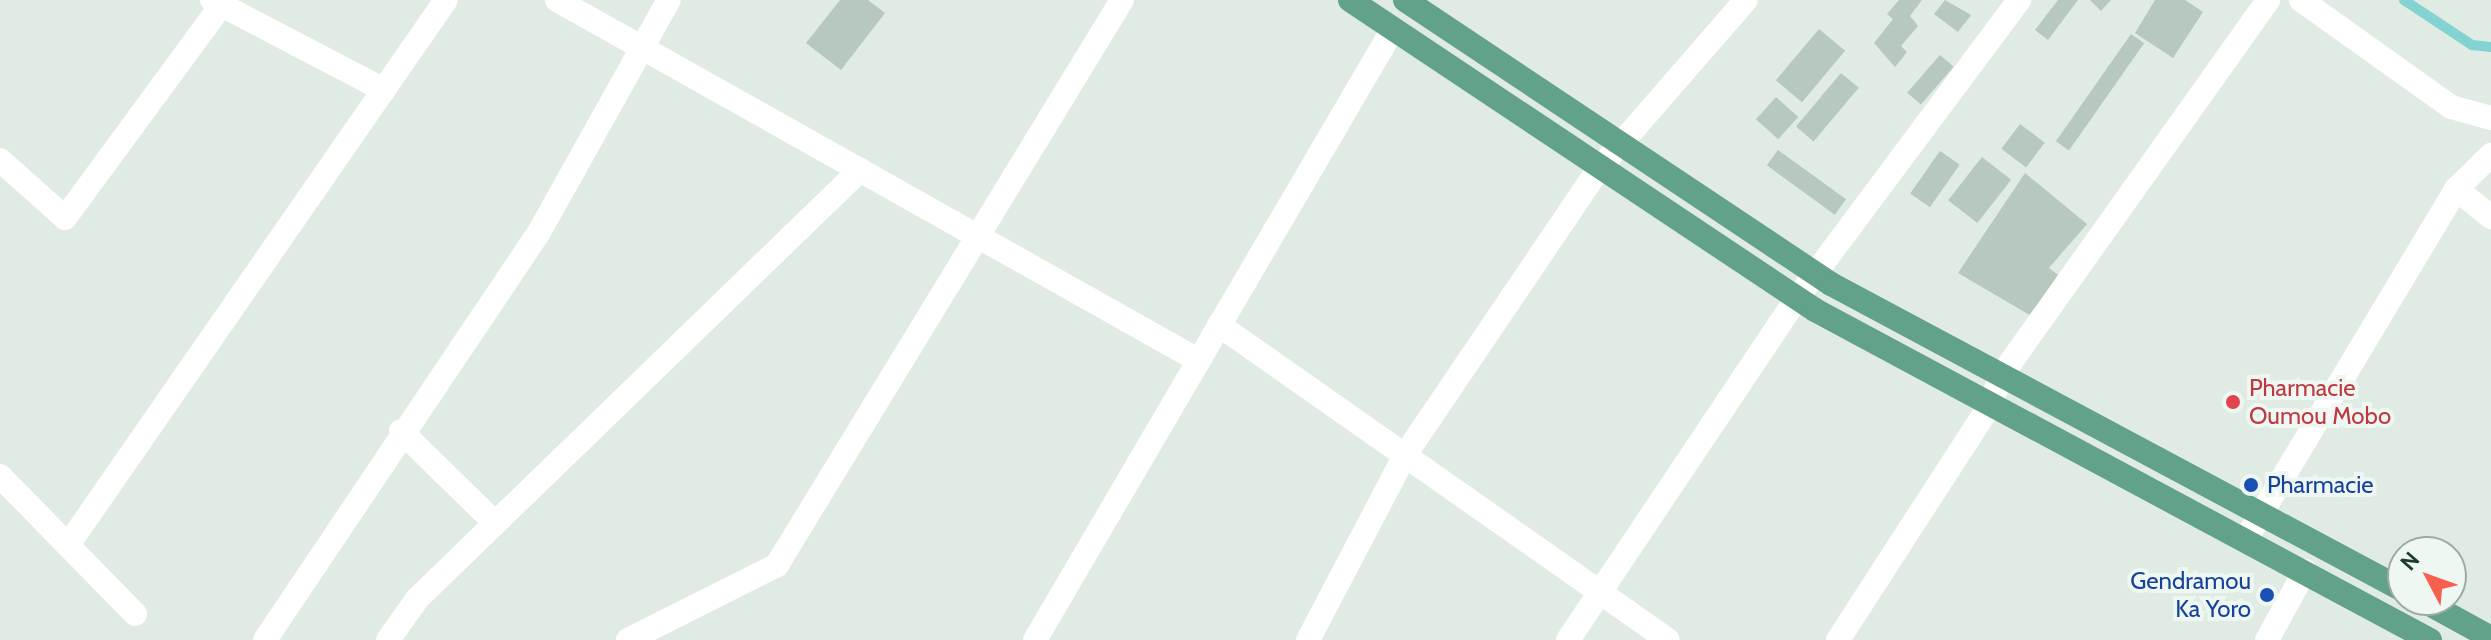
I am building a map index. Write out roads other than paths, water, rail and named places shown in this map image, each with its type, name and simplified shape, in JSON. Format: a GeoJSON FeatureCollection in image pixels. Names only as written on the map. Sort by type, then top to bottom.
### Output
{"type":"FeatureCollection","features":[{"type":"Feature","properties":{"kind":"main road"},"geometry":{"type":"LineString","coordinates":[[1350,0],[1599,169],[1797,298],[1990,405],[2305,571],[2420,638]]}},
{"type":"Feature","properties":{"kind":"main road"},"geometry":{"type":"LineString","coordinates":[[1405,0],[1619,146],[1816,274],[2387,581]]}},
{"type":"Feature","properties":{"kind":"main road"},"geometry":{"type":"LineString","coordinates":[[2451,616],[2491,638]]}},
{"type":"Feature","properties":{"kind":"street"},"geometry":{"type":"LineString","coordinates":[[68,545],[446,0]]}},
{"type":"Feature","properties":{"kind":"street"},"geometry":{"type":"LineString","coordinates":[[557,0],[1198,360]]}},
{"type":"Feature","properties":{"kind":"street"},"geometry":{"type":"LineString","coordinates":[[265,640],[401,431],[538,234],[669,0]]}},
{"type":"Feature","properties":{"kind":"street"},"geometry":{"type":"LineString","coordinates":[[628,640],[777,565],[1122,0]]}},
{"type":"Feature","properties":{"kind":"street"},"geometry":{"type":"LineString","coordinates":[[1308,640],[1405,455],[1599,169],[1746,0]]}},
{"type":"Feature","properties":{"kind":"street"},"geometry":{"type":"LineString","coordinates":[[1568,640],[1797,298],[2019,0]]}},
{"type":"Feature","properties":{"kind":"street"},"geometry":{"type":"LineString","coordinates":[[1838,640],[1990,405],[2001,376],[2268,0]]}},
{"type":"Feature","properties":{"kind":"street"},"geometry":{"type":"LineString","coordinates":[[2301,0],[2451,107],[2491,118]]}},
{"type":"Feature","properties":{"kind":"street"},"geometry":{"type":"LineString","coordinates":[[0,160],[65,218],[219,2],[384,90]]}},
{"type":"Feature","properties":{"kind":"street"},"geometry":{"type":"LineString","coordinates":[[1035,640],[1393,29]]}},
{"type":"Feature","properties":{"kind":"street"},"geometry":{"type":"LineString","coordinates":[[2246,539],[2260,511],[2456,189],[2491,155]]}},
{"type":"Feature","properties":{"kind":"street"},"geometry":{"type":"LineString","coordinates":[[388,640],[417,599],[860,170]]}},
{"type":"Feature","properties":{"kind":"street"},"geometry":{"type":"LineString","coordinates":[[2456,189],[2491,217]]}},
{"type":"Feature","properties":{"kind":"street"},"geometry":{"type":"LineString","coordinates":[[1219,325],[1668,640]]}},
{"type":"Feature","properties":{"kind":"street"},"geometry":{"type":"LineString","coordinates":[[401,431],[495,523]]}},
{"type":"Feature","properties":{"kind":"street"},"geometry":{"type":"LineString","coordinates":[[0,476],[135,614]]}},
{"type":"Feature","properties":{"kind":"street"},"geometry":{"type":"LineString","coordinates":[[2267,640],[2305,571]]}},
{"type":"Feature","properties":{"kind":"waterway"},"geometry":{"type":"LineString","coordinates":[[2404,0],[2472,45],[2491,47]]}},
{"type":"Feature","properties":{"kind":"place","name":"Pharmacie Oumou Mobo"},"geometry":{"type":"Point","coordinates":[2233,402]}},
{"type":"Feature","properties":{"kind":"place","name":"Pharmacie"},"geometry":{"type":"Point","coordinates":[2251,485]}},
{"type":"Feature","properties":{"kind":"place","name":"Gendramou Ka Yoro"},"geometry":{"type":"Point","coordinates":[2267,595]}}]}
